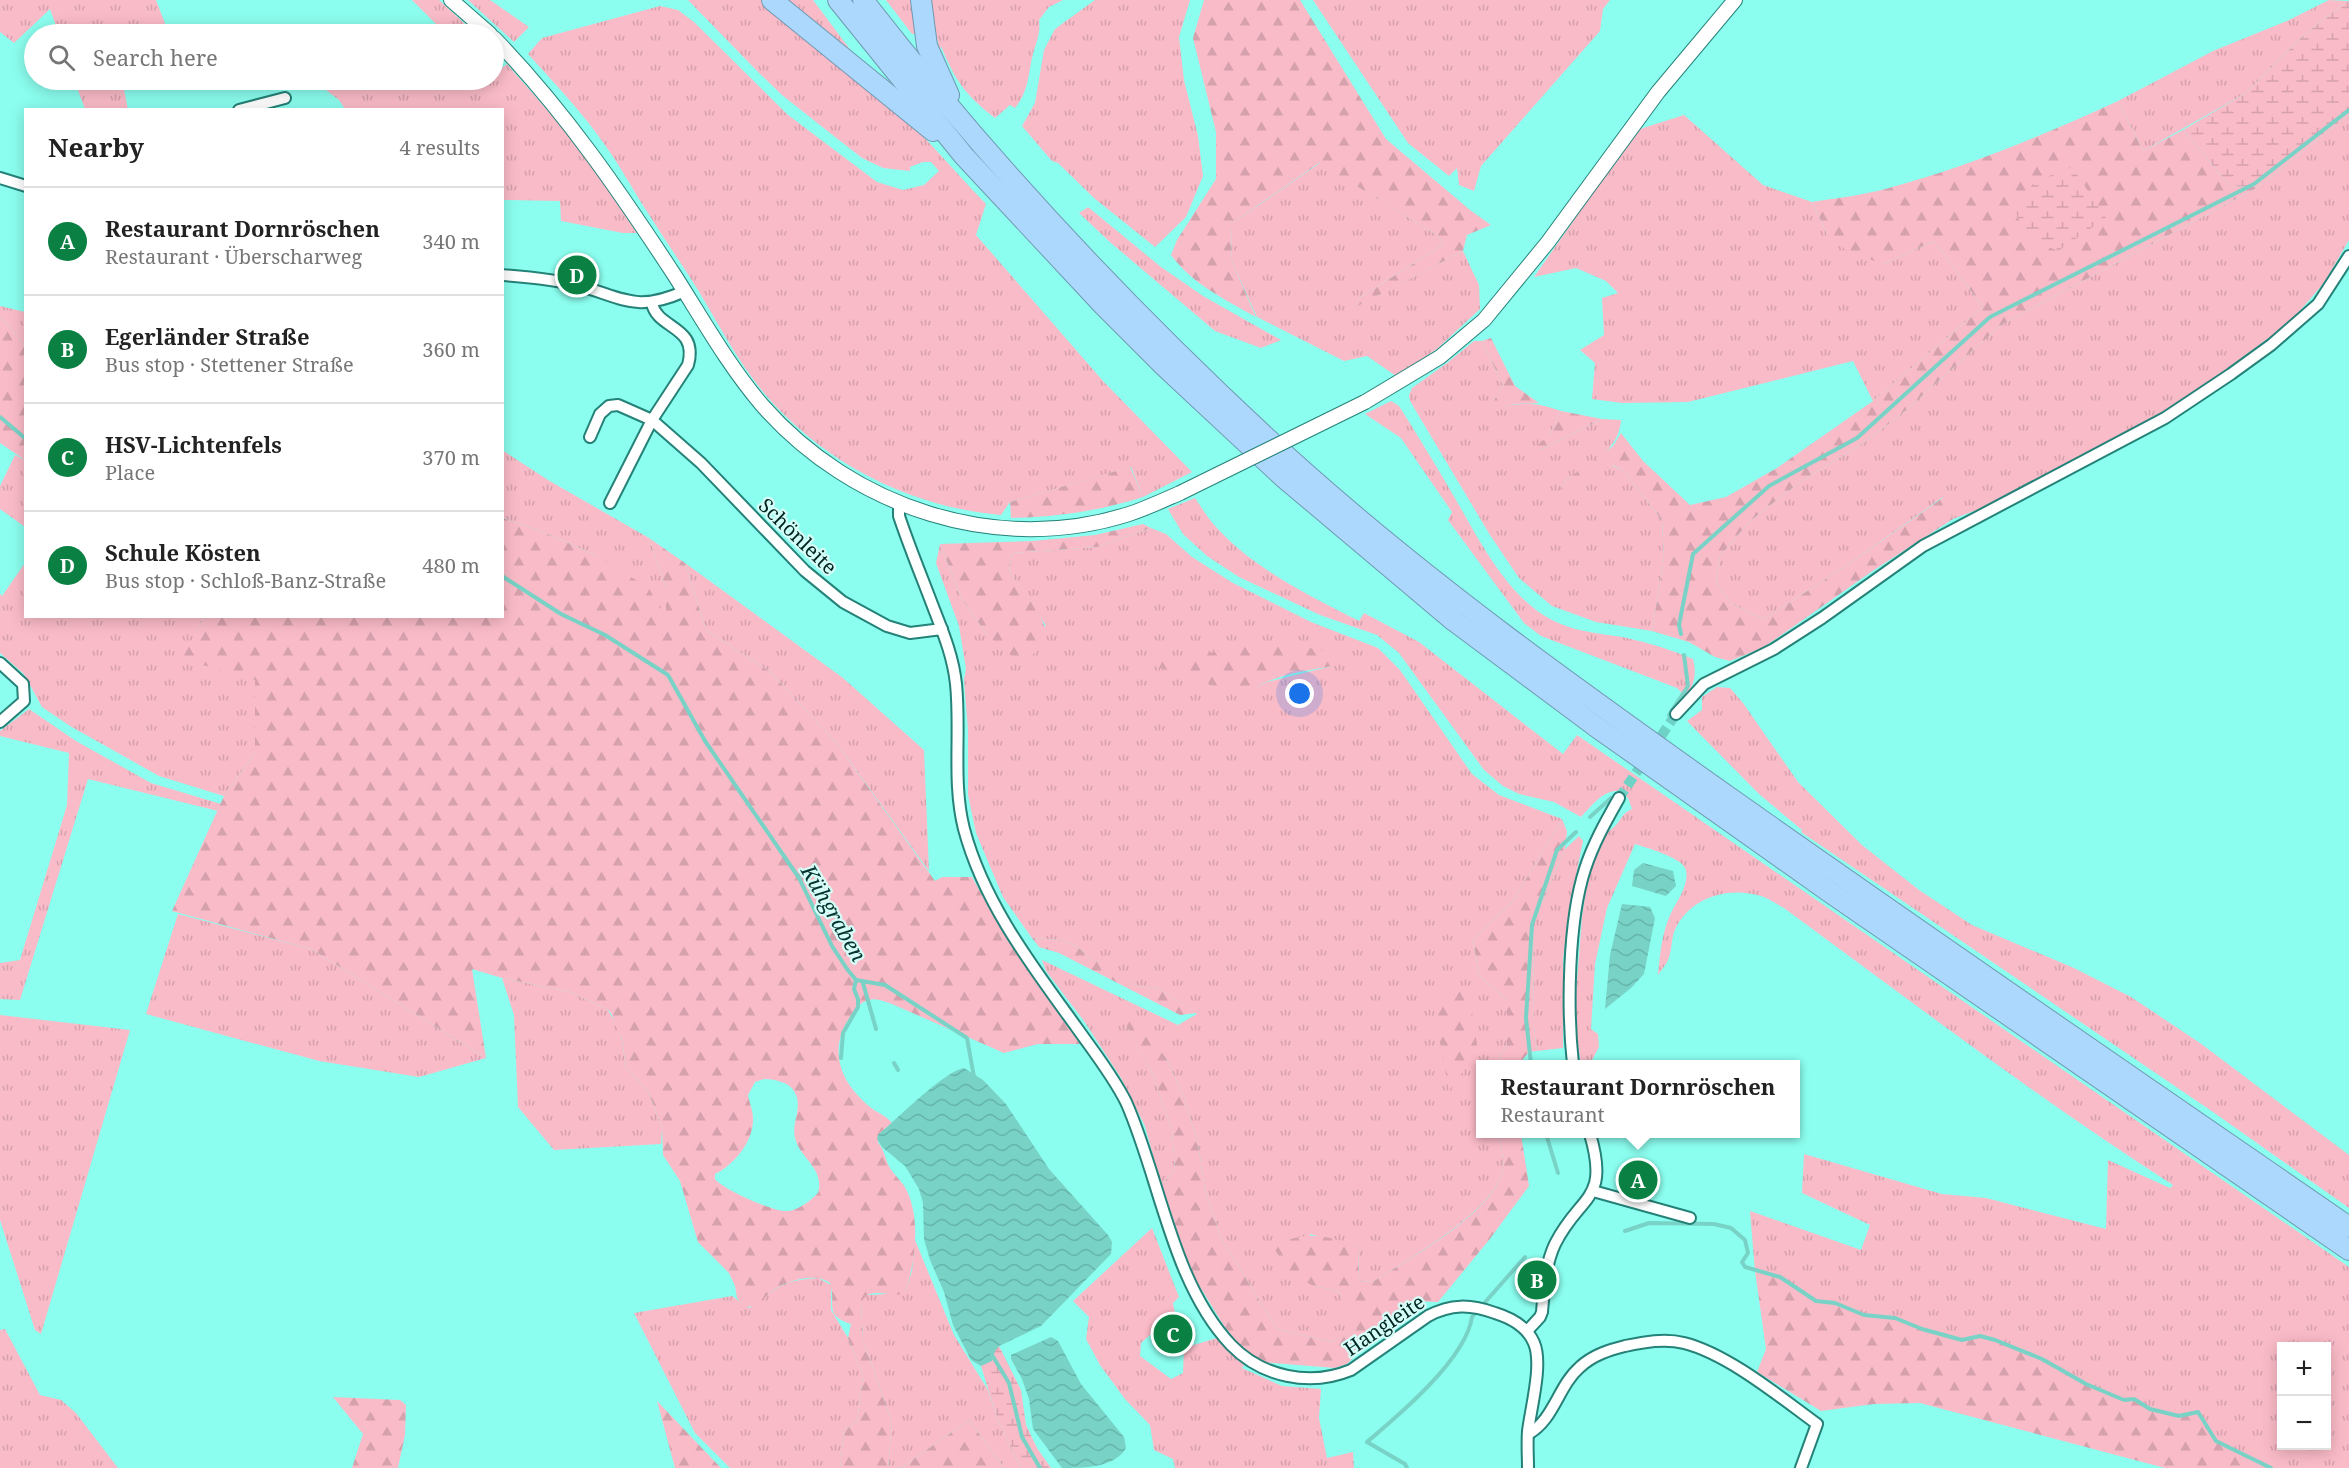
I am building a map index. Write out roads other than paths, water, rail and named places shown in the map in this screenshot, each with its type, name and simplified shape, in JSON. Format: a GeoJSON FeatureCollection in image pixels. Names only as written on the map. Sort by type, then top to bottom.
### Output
{"type":"FeatureCollection","features":[{"type":"Feature","properties":{"kind":"highway"},"geometry":{"type":"LineString","coordinates":[[772,0],[964,156]]}},
{"type":"Feature","properties":{"kind":"highway"},"geometry":{"type":"LineString","coordinates":[[838,0],[964,156],[1165,367],[1283,477],[1454,621],[1595,726],[1809,878],[2349,1250]]}},
{"type":"Feature","properties":{"kind":"highway"},"geometry":{"type":"LineString","coordinates":[[863,0],[975,138],[1066,238],[1211,385],[1296,464],[1464,604],[1555,674],[1845,879],[2349,1227]]}},
{"type":"Feature","properties":{"kind":"highway"},"geometry":{"type":"LineString","coordinates":[[921,0],[925,39],[931,59],[975,138]]}},
{"type":"Feature","properties":{"kind":"street"},"geometry":{"type":"LineString","coordinates":[[451,0],[479,24]]}},
{"type":"Feature","properties":{"kind":"street"},"geometry":{"type":"LineString","coordinates":[[504,48],[563,115],[607,175],[739,376],[787,431],[820,459],[853,480],[899,504],[943,519],[971,525],[1047,529],[1075,526],[1129,514],[1180,493],[1365,402],[1440,357],[1484,320],[1548,242],[1658,92],[1735,0]]}},
{"type":"Feature","properties":{"kind":"street"},"geometry":{"type":"LineString","coordinates":[[247,108],[285,98]]}},
{"type":"Feature","properties":{"kind":"street"},"geometry":{"type":"LineString","coordinates":[[0,178],[24,181]]}},
{"type":"Feature","properties":{"kind":"street"},"geometry":{"type":"LineString","coordinates":[[1676,714],[1704,684],[1774,649],[1923,546],[2165,418],[2231,374],[2271,345],[2318,304],[2349,256]]}},
{"type":"Feature","properties":{"kind":"street"},"geometry":{"type":"LineString","coordinates":[[504,275],[576,285],[637,304],[657,302],[685,291]]}},
{"type":"Feature","properties":{"kind":"street"},"geometry":{"type":"LineString","coordinates":[[610,503],[652,420],[688,365],[687,340],[683,333],[653,309],[657,302]]}},
{"type":"Feature","properties":{"kind":"street","name":"Schönleite"},"geometry":{"type":"LineString","coordinates":[[590,437],[600,414],[609,406],[618,405],[652,420],[701,463],[805,571],[843,602],[886,626],[910,633],[942,629]]}},
{"type":"Feature","properties":{"kind":"street","name":"Hangleite"},"geometry":{"type":"LineString","coordinates":[[899,504],[898,516],[951,652],[956,682],[958,789],[964,829],[977,866],[1017,945],[1106,1069],[1124,1100],[1142,1140],[1155,1187],[1186,1270],[1218,1329],[1244,1356],[1268,1370],[1295,1378],[1338,1376],[1358,1366],[1434,1312],[1449,1307],[1473,1306],[1513,1320],[1527,1331]]}},
{"type":"Feature","properties":{"kind":"street"},"geometry":{"type":"LineString","coordinates":[[0,663],[23,684],[24,701],[0,722]]}},
{"type":"Feature","properties":{"kind":"street"},"geometry":{"type":"LineString","coordinates":[[1573,1060],[1570,1022],[1572,953],[1580,891],[1590,853],[1618,798]]}},
{"type":"Feature","properties":{"kind":"street"},"geometry":{"type":"LineString","coordinates":[[1528,1468],[1528,1434],[1537,1363],[1535,1346],[1527,1331],[1542,1312],[1548,1266],[1554,1246],[1593,1191],[1598,1166],[1591,1138]]}},
{"type":"Feature","properties":{"kind":"street"},"geometry":{"type":"LineString","coordinates":[[1593,1191],[1690,1218]]}},
{"type":"Feature","properties":{"kind":"street"},"geometry":{"type":"LineString","coordinates":[[1528,1434],[1541,1425],[1559,1392],[1574,1372],[1597,1355],[1649,1341],[1683,1342],[1744,1372],[1817,1424],[1801,1468]]}},
{"type":"Feature","properties":{"kind":"water"},"geometry":{"type":"Polygon","coordinates":[[[1643,863],[1673,871],[1676,886],[1666,896],[1632,886],[1634,870],[1643,863]]]}},
{"type":"Feature","properties":{"kind":"water"},"geometry":{"type":"Polygon","coordinates":[[[1622,904],[1650,907],[1655,918],[1644,974],[1605,1009],[1610,955],[1622,904]]]}},
{"type":"Feature","properties":{"kind":"water"},"geometry":{"type":"Polygon","coordinates":[[[964,1068],[983,1080],[1006,1104],[1049,1169],[1112,1242],[1111,1254],[1041,1326],[999,1346],[992,1361],[981,1366],[971,1360],[953,1325],[944,1292],[930,1260],[924,1239],[923,1203],[919,1189],[905,1166],[882,1147],[877,1139],[878,1135],[920,1097],[944,1078],[964,1068]]]}},
{"type":"Feature","properties":{"kind":"water"},"geometry":{"type":"Polygon","coordinates":[[[1051,1337],[1058,1341],[1081,1384],[1124,1437],[1126,1448],[1114,1460],[1098,1466],[1062,1468],[1033,1429],[1029,1399],[1011,1355],[1051,1337]]]}},
{"type":"Feature","properties":{"kind":"waterway"},"geometry":{"type":"LineString","coordinates":[[1681,634],[1679,625],[1693,554],[1769,486],[1857,438],[1990,317],[2254,184],[2349,110]]}},
{"type":"Feature","properties":{"kind":"waterway","name":"Kühgraben"},"geometry":{"type":"LineString","coordinates":[[0,417],[24,437]]}},
{"type":"Feature","properties":{"kind":"waterway","name":"Kühgraben"},"geometry":{"type":"LineString","coordinates":[[504,577],[561,614],[605,635],[668,675],[705,741],[799,878],[832,946],[847,969],[856,980],[885,985],[967,1038],[974,1077]]}},
{"type":"Feature","properties":{"kind":"waterway"},"geometry":{"type":"LineString","coordinates":[[1669,715],[1688,686],[1684,655]]}},
{"type":"Feature","properties":{"kind":"waterway"},"geometry":{"type":"LineString","coordinates":[[1590,817],[1611,798]]}},
{"type":"Feature","properties":{"kind":"waterway"},"geometry":{"type":"LineString","coordinates":[[1531,1060],[1526,1018],[1532,925],[1557,850],[1576,832]]}},
{"type":"Feature","properties":{"kind":"waterway"},"geometry":{"type":"LineString","coordinates":[[841,1058],[843,1033],[858,1007],[854,989],[856,980]]}},
{"type":"Feature","properties":{"kind":"waterway"},"geometry":{"type":"LineString","coordinates":[[863,983],[876,1029]]}},
{"type":"Feature","properties":{"kind":"waterway"},"geometry":{"type":"LineString","coordinates":[[894,1063],[898,1070]]}},
{"type":"Feature","properties":{"kind":"waterway"},"geometry":{"type":"LineString","coordinates":[[1547,1138],[1558,1173]]}},
{"type":"Feature","properties":{"kind":"waterway"},"geometry":{"type":"LineString","coordinates":[[1625,1231],[1649,1223],[1714,1224],[1731,1228],[1745,1240],[1748,1253],[1742,1262],[1745,1267],[1780,1277],[1816,1301],[1835,1303],[1864,1315],[1895,1318],[1922,1329],[1962,1340],[1980,1336],[1995,1340],[2042,1359],[2086,1384],[2124,1400],[2134,1399],[2150,1409],[2179,1416],[2198,1412],[2216,1441],[2271,1468]]}},
{"type":"Feature","properties":{"kind":"waterway"},"geometry":{"type":"LineString","coordinates":[[1407,1468],[1405,1464],[1367,1442],[1413,1402],[1445,1368],[1458,1350],[1472,1317],[1525,1257]]}},
{"type":"Feature","properties":{"kind":"waterway","name":"Kühgraben"},"geometry":{"type":"LineString","coordinates":[[992,1355],[1009,1383],[1022,1437],[1040,1468]]}},
{"type":"Feature","properties":{"kind":"tunnel"},"geometry":{"type":"LineString","coordinates":[[1619,798],[1676,714]]}},
{"type":"Feature","properties":{"kind":"place","name":"Schule Kösten"},"geometry":{"type":"Point","coordinates":[577,275]}},
{"type":"Feature","properties":{"kind":"place","name":"Restaurant Dornröschen"},"geometry":{"type":"Point","coordinates":[1638,1180]}},
{"type":"Feature","properties":{"kind":"place","name":"Egerländer Straße"},"geometry":{"type":"Point","coordinates":[1537,1280]}},
{"type":"Feature","properties":{"kind":"place","name":"HSV-Lichtenfels"},"geometry":{"type":"Point","coordinates":[1173,1334]}}]}
